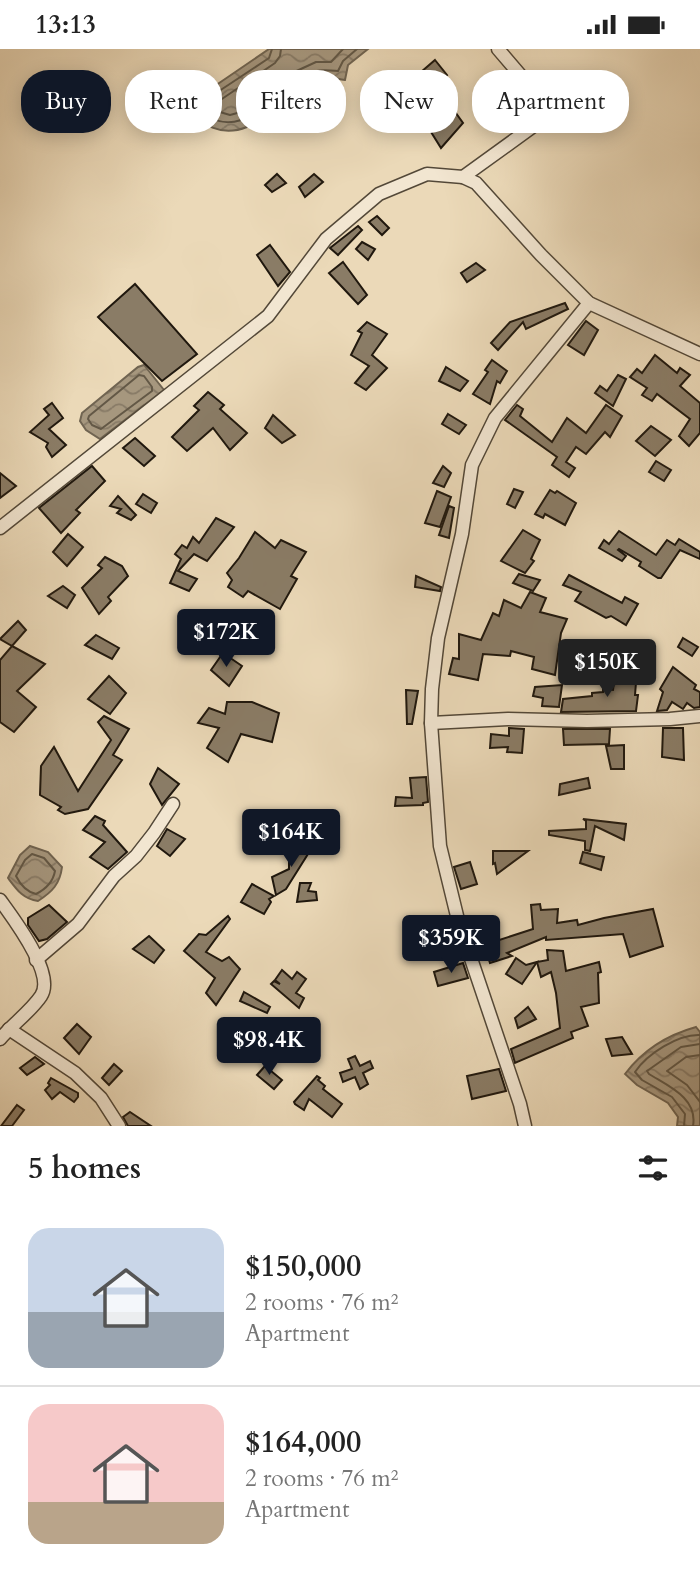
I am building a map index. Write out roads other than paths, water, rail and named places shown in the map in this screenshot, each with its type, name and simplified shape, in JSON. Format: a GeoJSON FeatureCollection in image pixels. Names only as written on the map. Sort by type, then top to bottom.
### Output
{"type":"FeatureCollection","features":[{"type":"Feature","properties":{"kind":"street"},"geometry":{"type":"LineString","coordinates":[[463,177],[535,125],[542,110],[540,97],[499,49]]}},
{"type":"Feature","properties":{"kind":"street"},"geometry":{"type":"LineString","coordinates":[[0,528],[268,316],[326,239],[379,194],[427,174],[463,177],[476,183],[589,303],[700,354]]}},
{"type":"Feature","properties":{"kind":"street"},"geometry":{"type":"LineString","coordinates":[[525,1126],[488,1003],[458,921],[439,846],[431,723],[432,688],[438,638],[462,534],[472,465],[495,418],[589,303]]}},
{"type":"Feature","properties":{"kind":"street"},"geometry":{"type":"LineString","coordinates":[[431,723],[700,716]]}},
{"type":"Feature","properties":{"kind":"street"},"geometry":{"type":"LineString","coordinates":[[36,960],[78,924],[114,876],[136,856],[173,804]]}},
{"type":"Feature","properties":{"kind":"street"},"geometry":{"type":"LineString","coordinates":[[0,900],[19,926],[46,979],[42,995],[4,1034],[75,1073],[101,1098],[119,1126]]}},
{"type":"Feature","properties":{"kind":"water"},"geometry":{"type":"Polygon","coordinates":[[[269,49],[368,49],[348,65],[346,75],[346,70],[238,70],[269,49]]]}},
{"type":"Feature","properties":{"kind":"water"},"geometry":{"type":"Polygon","coordinates":[[[236,72],[236,130],[222,130],[222,81],[236,72]]]}},
{"type":"Feature","properties":{"kind":"water"},"geometry":{"type":"Polygon","coordinates":[[[144,365],[164,390],[100,439],[86,430],[80,421],[82,413],[144,365]]]}},
{"type":"Feature","properties":{"kind":"water"},"geometry":{"type":"Polygon","coordinates":[[[30,846],[48,852],[62,867],[54,887],[38,901],[24,896],[8,878],[20,855],[30,846]]]}},
{"type":"Feature","properties":{"kind":"water"},"geometry":{"type":"Polygon","coordinates":[[[696,1027],[700,1032],[700,1126],[677,1126],[678,1117],[668,1103],[637,1085],[625,1074],[656,1045],[675,1034],[696,1027]]]}}]}
